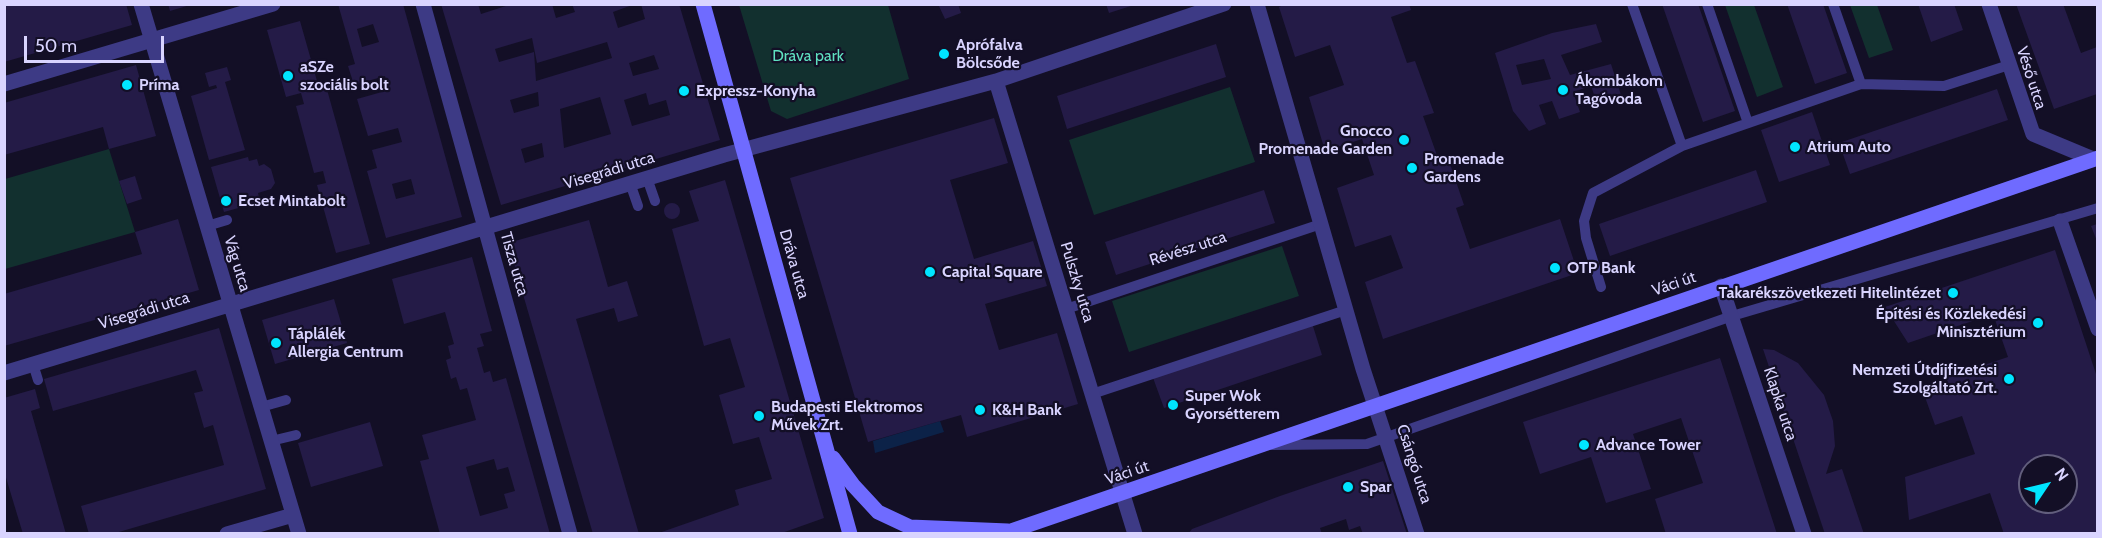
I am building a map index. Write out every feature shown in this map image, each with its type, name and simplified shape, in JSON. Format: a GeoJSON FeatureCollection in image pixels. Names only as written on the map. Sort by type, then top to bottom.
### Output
{"type":"FeatureCollection","features":[{"type":"Feature","properties":{"kind":"main road","name":"Dráva utca"},"geometry":{"type":"LineString","coordinates":[[703,4],[850,534]]}},
{"type":"Feature","properties":{"kind":"main road","name":"Váci út"},"geometry":{"type":"LineString","coordinates":[[1005,533],[2095,159]]}},
{"type":"Feature","properties":{"kind":"main road"},"geometry":{"type":"LineString","coordinates":[[828,450],[853,485],[878,512],[910,527],[1005,533]]}},
{"type":"Feature","properties":{"kind":"street","name":"Vág utca"},"geometry":{"type":"LineString","coordinates":[[141,4],[298,534]]}},
{"type":"Feature","properties":{"kind":"street"},"geometry":{"type":"LineString","coordinates":[[4,84],[273,4]]}},
{"type":"Feature","properties":{"kind":"street","name":"Tisza utca"},"geometry":{"type":"LineString","coordinates":[[423,4],[570,534]]}},
{"type":"Feature","properties":{"kind":"street","name":"Visegrádi utca"},"geometry":{"type":"LineString","coordinates":[[4,373],[744,149],[996,81],[1224,4]]}},
{"type":"Feature","properties":{"kind":"street"},"geometry":{"type":"LineString","coordinates":[[1257,4],[1376,406]]}},
{"type":"Feature","properties":{"kind":"street","name":"Véső utca"},"geometry":{"type":"LineString","coordinates":[[1989,4],[2033,134],[2095,159]]}},
{"type":"Feature","properties":{"kind":"street","name":"Pulszky utca"},"geometry":{"type":"LineString","coordinates":[[996,81],[1135,534]]}},
{"type":"Feature","properties":{"kind":"street"},"geometry":{"type":"LineString","coordinates":[[2060,221],[2097,329]]}},
{"type":"Feature","properties":{"kind":"street","name":"Klapka utca"},"geometry":{"type":"LineString","coordinates":[[1722,286],[1804,534]]}},
{"type":"Feature","properties":{"kind":"street","name":"Csángó utca"},"geometry":{"type":"LineString","coordinates":[[1376,406],[1417,534]]}},
{"type":"Feature","properties":{"kind":"street"},"geometry":{"type":"LineString","coordinates":[[227,534],[293,515]]}},
{"type":"Feature","properties":{"kind":"lane"},"geometry":{"type":"LineString","coordinates":[[1632,4],[1644,46],[1682,146]]}},
{"type":"Feature","properties":{"kind":"lane"},"geometry":{"type":"LineString","coordinates":[[1707,4],[1748,123]]}},
{"type":"Feature","properties":{"kind":"lane"},"geometry":{"type":"LineString","coordinates":[[1833,4],[1861,84]]}},
{"type":"Feature","properties":{"kind":"lane"},"geometry":{"type":"LineString","coordinates":[[1600,287],[1584,221],[1593,193],[1682,146],[1861,84],[1944,86],[2008,65]]}},
{"type":"Feature","properties":{"kind":"lane"},"geometry":{"type":"LineString","coordinates":[[647,178],[655,201]]}},
{"type":"Feature","properties":{"kind":"lane"},"geometry":{"type":"LineString","coordinates":[[630,183],[638,206]]}},
{"type":"Feature","properties":{"kind":"lane","name":"Váci út"},"geometry":{"type":"LineString","coordinates":[[1263,445],[1367,444],[1732,316],[2060,221],[2097,208]]}},
{"type":"Feature","properties":{"kind":"lane"},"geometry":{"type":"LineString","coordinates":[[207,226],[226,220]]}},
{"type":"Feature","properties":{"kind":"lane","name":"Révész utca"},"geometry":{"type":"LineString","coordinates":[[1066,309],[1321,224]]}},
{"type":"Feature","properties":{"kind":"lane"},"geometry":{"type":"LineString","coordinates":[[1092,394],[1347,310]]}},
{"type":"Feature","properties":{"kind":"lane"},"geometry":{"type":"LineString","coordinates":[[33,364],[38,380]]}},
{"type":"Feature","properties":{"kind":"lane"},"geometry":{"type":"LineString","coordinates":[[261,407],[286,400]]}},
{"type":"Feature","properties":{"kind":"lane"},"geometry":{"type":"LineString","coordinates":[[271,441],[296,435]]}},
{"type":"Feature","properties":{"kind":"green space","name":"Dráva park"},"geometry":{"type":"Polygon","coordinates":[[[739,5],[888,5],[909,79],[787,119],[771,111],[739,5]]]}},
{"type":"Feature","properties":{"kind":"green space"},"geometry":{"type":"Polygon","coordinates":[[[1725,5],[1754,5],[1783,87],[1757,97],[1725,5]]]}},
{"type":"Feature","properties":{"kind":"green space"},"geometry":{"type":"Polygon","coordinates":[[[1850,5],[1877,5],[1893,50],[1869,58],[1850,5]]]}},
{"type":"Feature","properties":{"kind":"green space"},"geometry":{"type":"Polygon","coordinates":[[[1230,87],[1255,162],[1094,215],[1069,140],[1230,87]]]}},
{"type":"Feature","properties":{"kind":"green space"},"geometry":{"type":"Polygon","coordinates":[[[109,149],[135,232],[5,269],[5,179],[109,149]]]}},
{"type":"Feature","properties":{"kind":"green space"},"geometry":{"type":"Polygon","coordinates":[[[1282,246],[1299,296],[1129,352],[1112,301],[1282,246]]]}},
{"type":"Feature","properties":{"kind":"water"},"geometry":{"type":"Polygon","coordinates":[[[940,421],[944,432],[875,453],[873,441],[940,421]]]}},
{"type":"Feature","properties":{"kind":"building"},"geometry":{"type":"Polygon","coordinates":[[[4,4],[126,4],[132,25],[4,62],[4,4]]]}},
{"type":"Feature","properties":{"kind":"building"},"geometry":{"type":"Polygon","coordinates":[[[168,4],[190,4],[190,5],[170,11],[168,4]]]}},
{"type":"Feature","properties":{"kind":"building"},"geometry":{"type":"Polygon","coordinates":[[[338,4],[403,4],[462,217],[386,238],[367,171],[377,168],[372,150],[402,142],[398,128],[368,136],[357,99],[389,90],[385,76],[354,85],[348,66],[355,64],[338,4]],[[373,24],[357,29],[362,47],[379,42],[373,24]],[[411,179],[392,184],[396,199],[415,194],[411,179]]]}},
{"type":"Feature","properties":{"kind":"building"},"geometry":{"type":"Polygon","coordinates":[[[441,4],[478,4],[481,14],[512,4],[552,4],[556,18],[575,12],[572,4],[635,4],[613,12],[618,28],[645,19],[641,4],[679,4],[720,140],[501,205],[441,4]],[[532,38],[495,49],[499,62],[534,52],[536,81],[612,58],[607,42],[537,63],[532,38]],[[654,55],[629,63],[633,76],[659,69],[654,55]],[[538,92],[510,100],[514,113],[539,106],[538,92]],[[646,93],[624,100],[632,126],[670,115],[666,100],[649,105],[646,93]],[[600,97],[560,109],[564,148],[611,134],[600,97]],[[542,143],[521,149],[525,163],[544,157],[542,143]]]}},
{"type":"Feature","properties":{"kind":"building"},"geometry":{"type":"Polygon","coordinates":[[[938,4],[958,4],[961,13],[945,19],[938,4]]]}},
{"type":"Feature","properties":{"kind":"building"},"geometry":{"type":"Polygon","coordinates":[[[1106,4],[1134,4],[1134,5],[1109,13],[1106,4]]]}},
{"type":"Feature","properties":{"kind":"building","name":"Promenade Gardens"},"geometry":{"type":"Polygon","coordinates":[[[1285,4],[1409,4],[1411,10],[1391,17],[1407,63],[1415,61],[1434,113],[1423,116],[1439,161],[1448,158],[1464,205],[1456,208],[1470,249],[1560,219],[1578,273],[1383,339],[1365,282],[1403,268],[1391,235],[1355,247],[1337,188],[1374,175],[1362,139],[1325,151],[1309,97],[1344,85],[1330,45],[1295,57],[1279,7],[1285,4]]]}},
{"type":"Feature","properties":{"kind":"building"},"geometry":{"type":"Polygon","coordinates":[[[1662,4],[1698,4],[1735,111],[1703,122],[1662,4]]]}},
{"type":"Feature","properties":{"kind":"building"},"geometry":{"type":"Polygon","coordinates":[[[1787,4],[1823,4],[1847,73],[1815,84],[1787,4]]]}},
{"type":"Feature","properties":{"kind":"building"},"geometry":{"type":"Polygon","coordinates":[[[1918,4],[1954,4],[1963,30],[1931,42],[1918,4]]]}},
{"type":"Feature","properties":{"kind":"building"},"geometry":{"type":"Polygon","coordinates":[[[2016,4],[2063,4],[2081,53],[2097,47],[2097,94],[2054,109],[2016,4]]]}},
{"type":"Feature","properties":{"kind":"building"},"geometry":{"type":"Polygon","coordinates":[[[300,21],[319,88],[326,86],[370,244],[336,253],[317,185],[326,183],[323,171],[314,173],[296,106],[304,104],[301,93],[286,97],[267,30],[300,21]]]}},
{"type":"Feature","properties":{"kind":"building"},"geometry":{"type":"Polygon","coordinates":[[[1596,24],[1602,42],[1561,55],[1570,75],[1611,64],[1621,95],[1598,106],[1591,86],[1573,92],[1580,112],[1559,119],[1552,101],[1539,105],[1546,124],[1529,131],[1513,111],[1495,53],[1552,33],[1596,24]],[[1544,59],[1516,65],[1522,85],[1551,79],[1544,59]]]}},
{"type":"Feature","properties":{"kind":"building"},"geometry":{"type":"Polygon","coordinates":[[[1216,44],[1226,77],[1067,129],[1057,96],[1216,44]]]}},
{"type":"Feature","properties":{"kind":"building"},"geometry":{"type":"Polygon","coordinates":[[[136,65],[156,136],[109,149],[103,127],[4,155],[4,103],[136,65]]]}},
{"type":"Feature","properties":{"kind":"building"},"geometry":{"type":"Polygon","coordinates":[[[227,67],[231,80],[225,82],[245,150],[209,160],[191,96],[217,88],[216,85],[209,87],[205,73],[227,67]]]}},
{"type":"Feature","properties":{"kind":"building"},"geometry":{"type":"Polygon","coordinates":[[[1997,89],[2008,120],[1850,174],[1839,143],[1997,89]]]}},
{"type":"Feature","properties":{"kind":"building","name":"Atrium Auto"},"geometry":{"type":"Polygon","coordinates":[[[1812,112],[1830,165],[1779,182],[1761,130],[1812,112]]]}},
{"type":"Feature","properties":{"kind":"building","name":"Capital Square"},"geometry":{"type":"Polygon","coordinates":[[[994,118],[1008,163],[950,180],[974,259],[1033,241],[1047,286],[985,304],[999,350],[1057,333],[1078,404],[967,437],[961,415],[868,442],[790,178],[994,118]]]}},
{"type":"Feature","properties":{"kind":"building"},"geometry":{"type":"Polygon","coordinates":[[[248,157],[249,161],[257,159],[259,166],[264,164],[271,169],[275,183],[271,189],[258,193],[260,202],[224,212],[211,167],[248,157]]]}},
{"type":"Feature","properties":{"kind":"building"},"geometry":{"type":"Polygon","coordinates":[[[1756,170],[1767,202],[1610,256],[1599,224],[1756,170]]]}},
{"type":"Feature","properties":{"kind":"building"},"geometry":{"type":"Polygon","coordinates":[[[135,176],[142,199],[127,204],[119,181],[135,176]]]}},
{"type":"Feature","properties":{"kind":"building","name":"Budapesti Elektromos Művek Zrt."},"geometry":{"type":"Polygon","coordinates":[[[725,180],[824,518],[779,534],[656,534],[739,505],[735,490],[772,479],[759,437],[733,444],[719,395],[745,387],[730,338],[704,346],[672,229],[699,221],[689,191],[725,180]]]}},
{"type":"Feature","properties":{"kind":"building"},"geometry":{"type":"Polygon","coordinates":[[[1264,190],[1275,223],[1116,275],[1105,242],[1264,190]]]}},
{"type":"Feature","properties":{"kind":"building"},"geometry":{"type":"Polygon","coordinates":[[[669,203],[675,203],[680,211],[678,217],[669,219],[664,214],[664,208],[669,203]]]}},
{"type":"Feature","properties":{"kind":"building"},"geometry":{"type":"Polygon","coordinates":[[[178,219],[199,290],[4,346],[4,294],[142,254],[135,232],[178,219]]]}},
{"type":"Feature","properties":{"kind":"building"},"geometry":{"type":"Polygon","coordinates":[[[589,220],[608,287],[627,281],[638,316],[618,322],[614,308],[576,319],[639,534],[593,534],[508,243],[589,220]]]}},
{"type":"Feature","properties":{"kind":"building"},"geometry":{"type":"Polygon","coordinates":[[[2097,224],[2097,241],[2091,226],[2097,224]]]}},
{"type":"Feature","properties":{"kind":"building"},"geometry":{"type":"Polygon","coordinates":[[[2055,250],[2097,377],[2097,534],[2004,534],[1990,493],[1909,520],[1905,477],[1975,454],[1962,416],[1935,425],[1921,386],[2008,357],[1993,314],[1908,343],[1885,307],[2055,250]]]}},
{"type":"Feature","properties":{"kind":"building"},"geometry":{"type":"Polygon","coordinates":[[[472,257],[492,331],[480,334],[484,346],[477,348],[484,373],[490,371],[493,382],[506,378],[550,534],[440,534],[420,461],[429,459],[422,435],[476,420],[467,388],[460,390],[456,377],[451,379],[446,360],[451,358],[448,346],[454,344],[445,312],[404,324],[392,279],[472,257]],[[494,459],[466,467],[480,516],[508,508],[504,494],[515,491],[508,467],[497,470],[494,459]]]}},
{"type":"Feature","properties":{"kind":"building"},"geometry":{"type":"Polygon","coordinates":[[[334,299],[347,343],[275,364],[262,320],[334,299]]]}},
{"type":"Feature","properties":{"kind":"building"},"geometry":{"type":"Polygon","coordinates":[[[1312,323],[1322,355],[1164,408],[1152,375],[1312,323]]]}},
{"type":"Feature","properties":{"kind":"building"},"geometry":{"type":"Polygon","coordinates":[[[219,328],[266,489],[112,534],[89,534],[81,506],[224,465],[213,425],[204,428],[194,393],[203,391],[196,370],[53,411],[44,379],[219,328]]]}},
{"type":"Feature","properties":{"kind":"building"},"geometry":{"type":"Polygon","coordinates":[[[1763,349],[1774,350],[1798,363],[1824,395],[1833,421],[1835,446],[1826,474],[1842,469],[1864,534],[1825,534],[1763,349]]]}},
{"type":"Feature","properties":{"kind":"building","name":"Advance Tower"},"geometry":{"type":"Polygon","coordinates":[[[1720,358],[1777,534],[1666,534],[1655,499],[1703,483],[1681,418],[1633,434],[1651,489],[1606,503],[1591,457],[1540,474],[1523,422],[1720,358]]]}},
{"type":"Feature","properties":{"kind":"building"},"geometry":{"type":"Polygon","coordinates":[[[35,389],[40,408],[31,411],[66,534],[23,534],[4,471],[4,398],[35,389]]]}},
{"type":"Feature","properties":{"kind":"building"},"geometry":{"type":"Polygon","coordinates":[[[370,422],[383,466],[311,487],[298,443],[370,422]]]}},
{"type":"Feature","properties":{"kind":"building"},"geometry":{"type":"Polygon","coordinates":[[[1383,461],[1407,534],[1363,534],[1360,526],[1349,530],[1346,519],[1320,528],[1322,534],[1188,534],[1192,529],[1280,496],[1383,461]]]}},
{"type":"Feature","properties":{"kind":"place","name":"Aprófalva Bölcsőde"},"geometry":{"type":"Point","coordinates":[944,54]}},
{"type":"Feature","properties":{"kind":"place","name":"aSZe szociális bolt"},"geometry":{"type":"Point","coordinates":[288,76]}},
{"type":"Feature","properties":{"kind":"place","name":"Príma"},"geometry":{"type":"Point","coordinates":[127,85]}},
{"type":"Feature","properties":{"kind":"place","name":"Ákombákom Tagóvoda"},"geometry":{"type":"Point","coordinates":[1563,90]}},
{"type":"Feature","properties":{"kind":"place","name":"Expressz-Konyha"},"geometry":{"type":"Point","coordinates":[684,91]}},
{"type":"Feature","properties":{"kind":"place","name":"Gnocco Promenade Garden"},"geometry":{"type":"Point","coordinates":[1404,140]}},
{"type":"Feature","properties":{"kind":"place","name":"Atrium Auto"},"geometry":{"type":"Point","coordinates":[1795,147]}},
{"type":"Feature","properties":{"kind":"place","name":"Promenade Gardens"},"geometry":{"type":"Point","coordinates":[1412,168]}},
{"type":"Feature","properties":{"kind":"place","name":"Ecset Mintabolt"},"geometry":{"type":"Point","coordinates":[226,201]}},
{"type":"Feature","properties":{"kind":"place","name":"OTP Bank"},"geometry":{"type":"Point","coordinates":[1555,268]}},
{"type":"Feature","properties":{"kind":"place","name":"Capital Square"},"geometry":{"type":"Point","coordinates":[930,272]}},
{"type":"Feature","properties":{"kind":"place","name":"Takarékszövetkezeti Hitelintézet"},"geometry":{"type":"Point","coordinates":[1953,293]}},
{"type":"Feature","properties":{"kind":"place","name":"Építési és Közlekedési Minisztérium"},"geometry":{"type":"Point","coordinates":[2038,323]}},
{"type":"Feature","properties":{"kind":"place","name":"Táplálék Allergia Centrum"},"geometry":{"type":"Point","coordinates":[276,343]}},
{"type":"Feature","properties":{"kind":"place","name":"Nemzeti Útdíjfizetési Szolgáltató Zrt."},"geometry":{"type":"Point","coordinates":[2009,379]}},
{"type":"Feature","properties":{"kind":"place","name":"Super Wok Gyorsétterem"},"geometry":{"type":"Point","coordinates":[1173,405]}},
{"type":"Feature","properties":{"kind":"place","name":"K&H Bank"},"geometry":{"type":"Point","coordinates":[980,410]}},
{"type":"Feature","properties":{"kind":"place","name":"Budapesti Elektromos Művek Zrt."},"geometry":{"type":"Point","coordinates":[759,416]}},
{"type":"Feature","properties":{"kind":"place","name":"Advance Tower"},"geometry":{"type":"Point","coordinates":[1584,445]}},
{"type":"Feature","properties":{"kind":"place","name":"Spar"},"geometry":{"type":"Point","coordinates":[1348,487]}}]}
